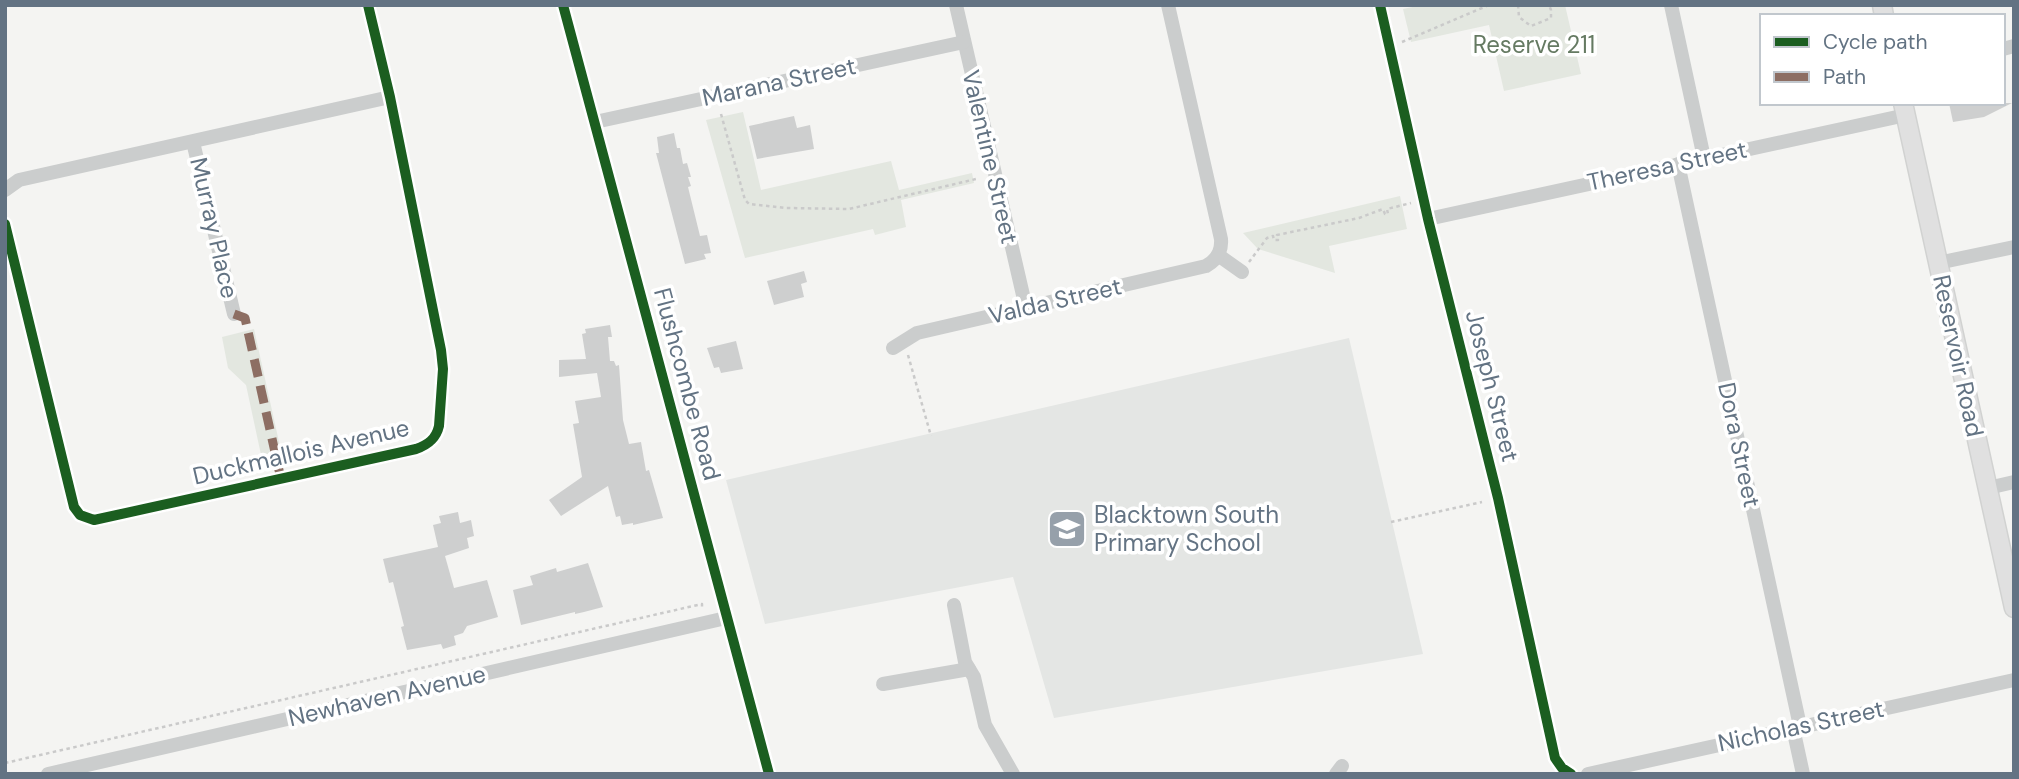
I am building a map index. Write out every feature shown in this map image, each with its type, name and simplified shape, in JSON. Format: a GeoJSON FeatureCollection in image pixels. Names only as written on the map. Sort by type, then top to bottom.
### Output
{"type":"FeatureCollection","features":[{"type":"Feature","properties":{"kind":"main road","name":"Reservoir Road"},"geometry":{"type":"LineString","coordinates":[[1904,109],[2014,608]]}},
{"type":"Feature","properties":{"kind":"street","name":"Duckmallois Avenue"},"geometry":{"type":"LineString","coordinates":[[5,224],[74,507],[84,518],[94,520],[423,446],[433,439],[439,426],[442,359],[390,97],[368,5]]}},
{"type":"Feature","properties":{"kind":"street","name":"Flushcombe Road"},"geometry":{"type":"LineString","coordinates":[[563,5],[769,774]]}},
{"type":"Feature","properties":{"kind":"street","name":"Valentine Street"},"geometry":{"type":"LineString","coordinates":[[956,5],[1026,308]]}},
{"type":"Feature","properties":{"kind":"street"},"geometry":{"type":"LineString","coordinates":[[1168,5],[1221,239],[1218,255],[1242,272]]}},
{"type":"Feature","properties":{"kind":"street","name":"Joseph Street"},"geometry":{"type":"LineString","coordinates":[[1380,5],[1428,219],[1498,498],[1555,758],[1568,773]]}},
{"type":"Feature","properties":{"kind":"street"},"geometry":{"type":"LineString","coordinates":[[1671,5],[1704,158]]}},
{"type":"Feature","properties":{"kind":"street","name":"Marana Street"},"geometry":{"type":"LineString","coordinates":[[595,122],[964,42]]}},
{"type":"Feature","properties":{"kind":"street"},"geometry":{"type":"LineString","coordinates":[[5,190],[19,180],[390,97]]}},
{"type":"Feature","properties":{"kind":"street","name":"Theresa Street"},"geometry":{"type":"LineString","coordinates":[[1428,219],[1704,158],[1904,109]]}},
{"type":"Feature","properties":{"kind":"street","name":"Murray Place"},"geometry":{"type":"LineString","coordinates":[[193,142],[234,314]]}},
{"type":"Feature","properties":{"kind":"street","name":"Dora Street"},"geometry":{"type":"LineString","coordinates":[[1678,164],[1796,727],[1803,774]]}},
{"type":"Feature","properties":{"kind":"street"},"geometry":{"type":"LineString","coordinates":[[1938,263],[2014,247]]}},
{"type":"Feature","properties":{"kind":"street","name":"Valda Street"},"geometry":{"type":"LineString","coordinates":[[897,345],[917,333],[1206,266],[1218,255]]}},
{"type":"Feature","properties":{"kind":"street"},"geometry":{"type":"LineString","coordinates":[[1988,488],[2014,482]]}},
{"type":"Feature","properties":{"kind":"street"},"geometry":{"type":"LineString","coordinates":[[954,605],[965,662],[974,677],[985,725],[1013,774]]}},
{"type":"Feature","properties":{"kind":"street","name":"Newhaven Avenue"},"geometry":{"type":"LineString","coordinates":[[48,774],[726,618]]}},
{"type":"Feature","properties":{"kind":"street"},"geometry":{"type":"LineString","coordinates":[[883,684],[969,669]]}},
{"type":"Feature","properties":{"kind":"street","name":"Nicholas Street"},"geometry":{"type":"LineString","coordinates":[[1588,774],[2014,680]]}},
{"type":"Feature","properties":{"kind":"path"},"geometry":{"type":"LineString","coordinates":[[1389,47],[1489,5]]}},
{"type":"Feature","properties":{"kind":"path"},"geometry":{"type":"LineString","coordinates":[[1518,5],[1519,17],[1531,26],[1551,18],[1549,5]]}},
{"type":"Feature","properties":{"kind":"path"},"geometry":{"type":"LineString","coordinates":[[721,114],[745,200],[749,204],[786,208],[849,209],[976,179]]}},
{"type":"Feature","properties":{"kind":"path"},"geometry":{"type":"LineString","coordinates":[[1242,272],[1267,238],[1273,236],[1273,240],[1278,240],[1277,235],[1359,218],[1383,209],[1384,214],[1388,214],[1387,209],[1414,202]]}},
{"type":"Feature","properties":{"kind":"path"},"geometry":{"type":"LineString","coordinates":[[897,345],[912,366],[931,436]]}},
{"type":"Feature","properties":{"kind":"path"},"geometry":{"type":"LineString","coordinates":[[1391,522],[1482,502]]}},
{"type":"Feature","properties":{"kind":"path"},"geometry":{"type":"LineString","coordinates":[[5,763],[702,606]]}},
{"type":"Feature","properties":{"kind":"shaded area","name":"Blacktown South Primary School"},"geometry":{"type":"Polygon","coordinates":[[[1349,338],[1423,654],[1054,718],[1013,577],[765,624],[726,480],[1349,338]]]}},
{"type":"Feature","properties":{"kind":"green space","name":"Reserve 211"},"geometry":{"type":"Polygon","coordinates":[[[1422,5],[1565,5],[1581,74],[1504,91],[1489,25],[1411,42],[1403,9],[1422,5]]]}},
{"type":"Feature","properties":{"kind":"green space"},"geometry":{"type":"Polygon","coordinates":[[[743,112],[761,190],[891,161],[899,190],[972,173],[974,183],[901,200],[906,227],[875,235],[873,229],[745,258],[706,120],[743,112]]]}},
{"type":"Feature","properties":{"kind":"green space"},"geometry":{"type":"Polygon","coordinates":[[[1400,196],[1407,229],[1329,246],[1335,273],[1258,249],[1243,233],[1400,196]]]}},
{"type":"Feature","properties":{"kind":"green space"},"geometry":{"type":"Polygon","coordinates":[[[254,329],[283,460],[263,464],[246,385],[228,368],[222,337],[254,329]]]}},
{"type":"Feature","properties":{"kind":"building"},"geometry":{"type":"Polygon","coordinates":[[[2012,103],[1984,117],[1953,122],[1949,105],[2012,103]]]}},
{"type":"Feature","properties":{"kind":"building"},"geometry":{"type":"Polygon","coordinates":[[[794,116],[797,128],[810,125],[814,149],[757,159],[749,126],[794,116]]]}},
{"type":"Feature","properties":{"kind":"building"},"geometry":{"type":"Polygon","coordinates":[[[674,133],[683,164],[687,163],[691,177],[688,177],[691,186],[688,187],[700,236],[707,235],[711,253],[704,254],[706,259],[685,264],[656,153],[659,153],[657,137],[674,133]]]}},
{"type":"Feature","properties":{"kind":"building"},"geometry":{"type":"Polygon","coordinates":[[[804,271],[807,282],[801,284],[804,297],[774,305],[767,281],[804,271]]]}},
{"type":"Feature","properties":{"kind":"building"},"geometry":{"type":"Polygon","coordinates":[[[610,325],[610,361],[614,361],[616,366],[619,365],[623,420],[629,444],[641,442],[646,471],[649,470],[663,518],[633,525],[622,525],[620,516],[616,517],[608,486],[561,516],[549,500],[582,477],[573,424],[579,423],[575,401],[601,397],[597,373],[559,377],[559,360],[586,359],[582,334],[586,333],[585,329],[610,325]]]}},
{"type":"Feature","properties":{"kind":"building"},"geometry":{"type":"Polygon","coordinates":[[[736,341],[743,369],[721,373],[719,367],[714,368],[707,348],[736,341]]]}},
{"type":"Feature","properties":{"kind":"building"},"geometry":{"type":"Polygon","coordinates":[[[458,512],[460,523],[471,520],[474,536],[467,538],[469,548],[445,556],[454,588],[487,580],[498,617],[467,626],[463,633],[454,636],[456,645],[443,649],[441,644],[407,650],[393,582],[389,583],[383,559],[438,547],[433,525],[441,523],[439,516],[458,512]]]}},
{"type":"Feature","properties":{"kind":"building"},"geometry":{"type":"Polygon","coordinates":[[[588,563],[603,607],[521,625],[513,590],[533,585],[530,576],[556,568],[557,572],[588,563]]]}},
{"type":"Feature","properties":{"kind":"marked path"},"geometry":{"type":"LineString","coordinates":[[234,314],[245,318],[281,479]]}},
{"type":"Feature","properties":{"kind":"cycle path"},"geometry":{"type":"LineString","coordinates":[[5,224],[74,507],[80,515],[94,520],[424,446],[434,438],[439,426],[443,369],[441,350],[390,97],[368,5]]}},
{"type":"Feature","properties":{"kind":"cycle path"},"geometry":{"type":"LineString","coordinates":[[563,5],[769,774]]}},
{"type":"Feature","properties":{"kind":"cycle path"},"geometry":{"type":"LineString","coordinates":[[1380,5],[1428,219],[1498,498],[1555,758],[1562,768],[1571,774]]}},
{"type":"Feature","properties":{"kind":"place","name":"Blacktown South Primary School"},"geometry":{"type":"Point","coordinates":[1067,529]}}]}
